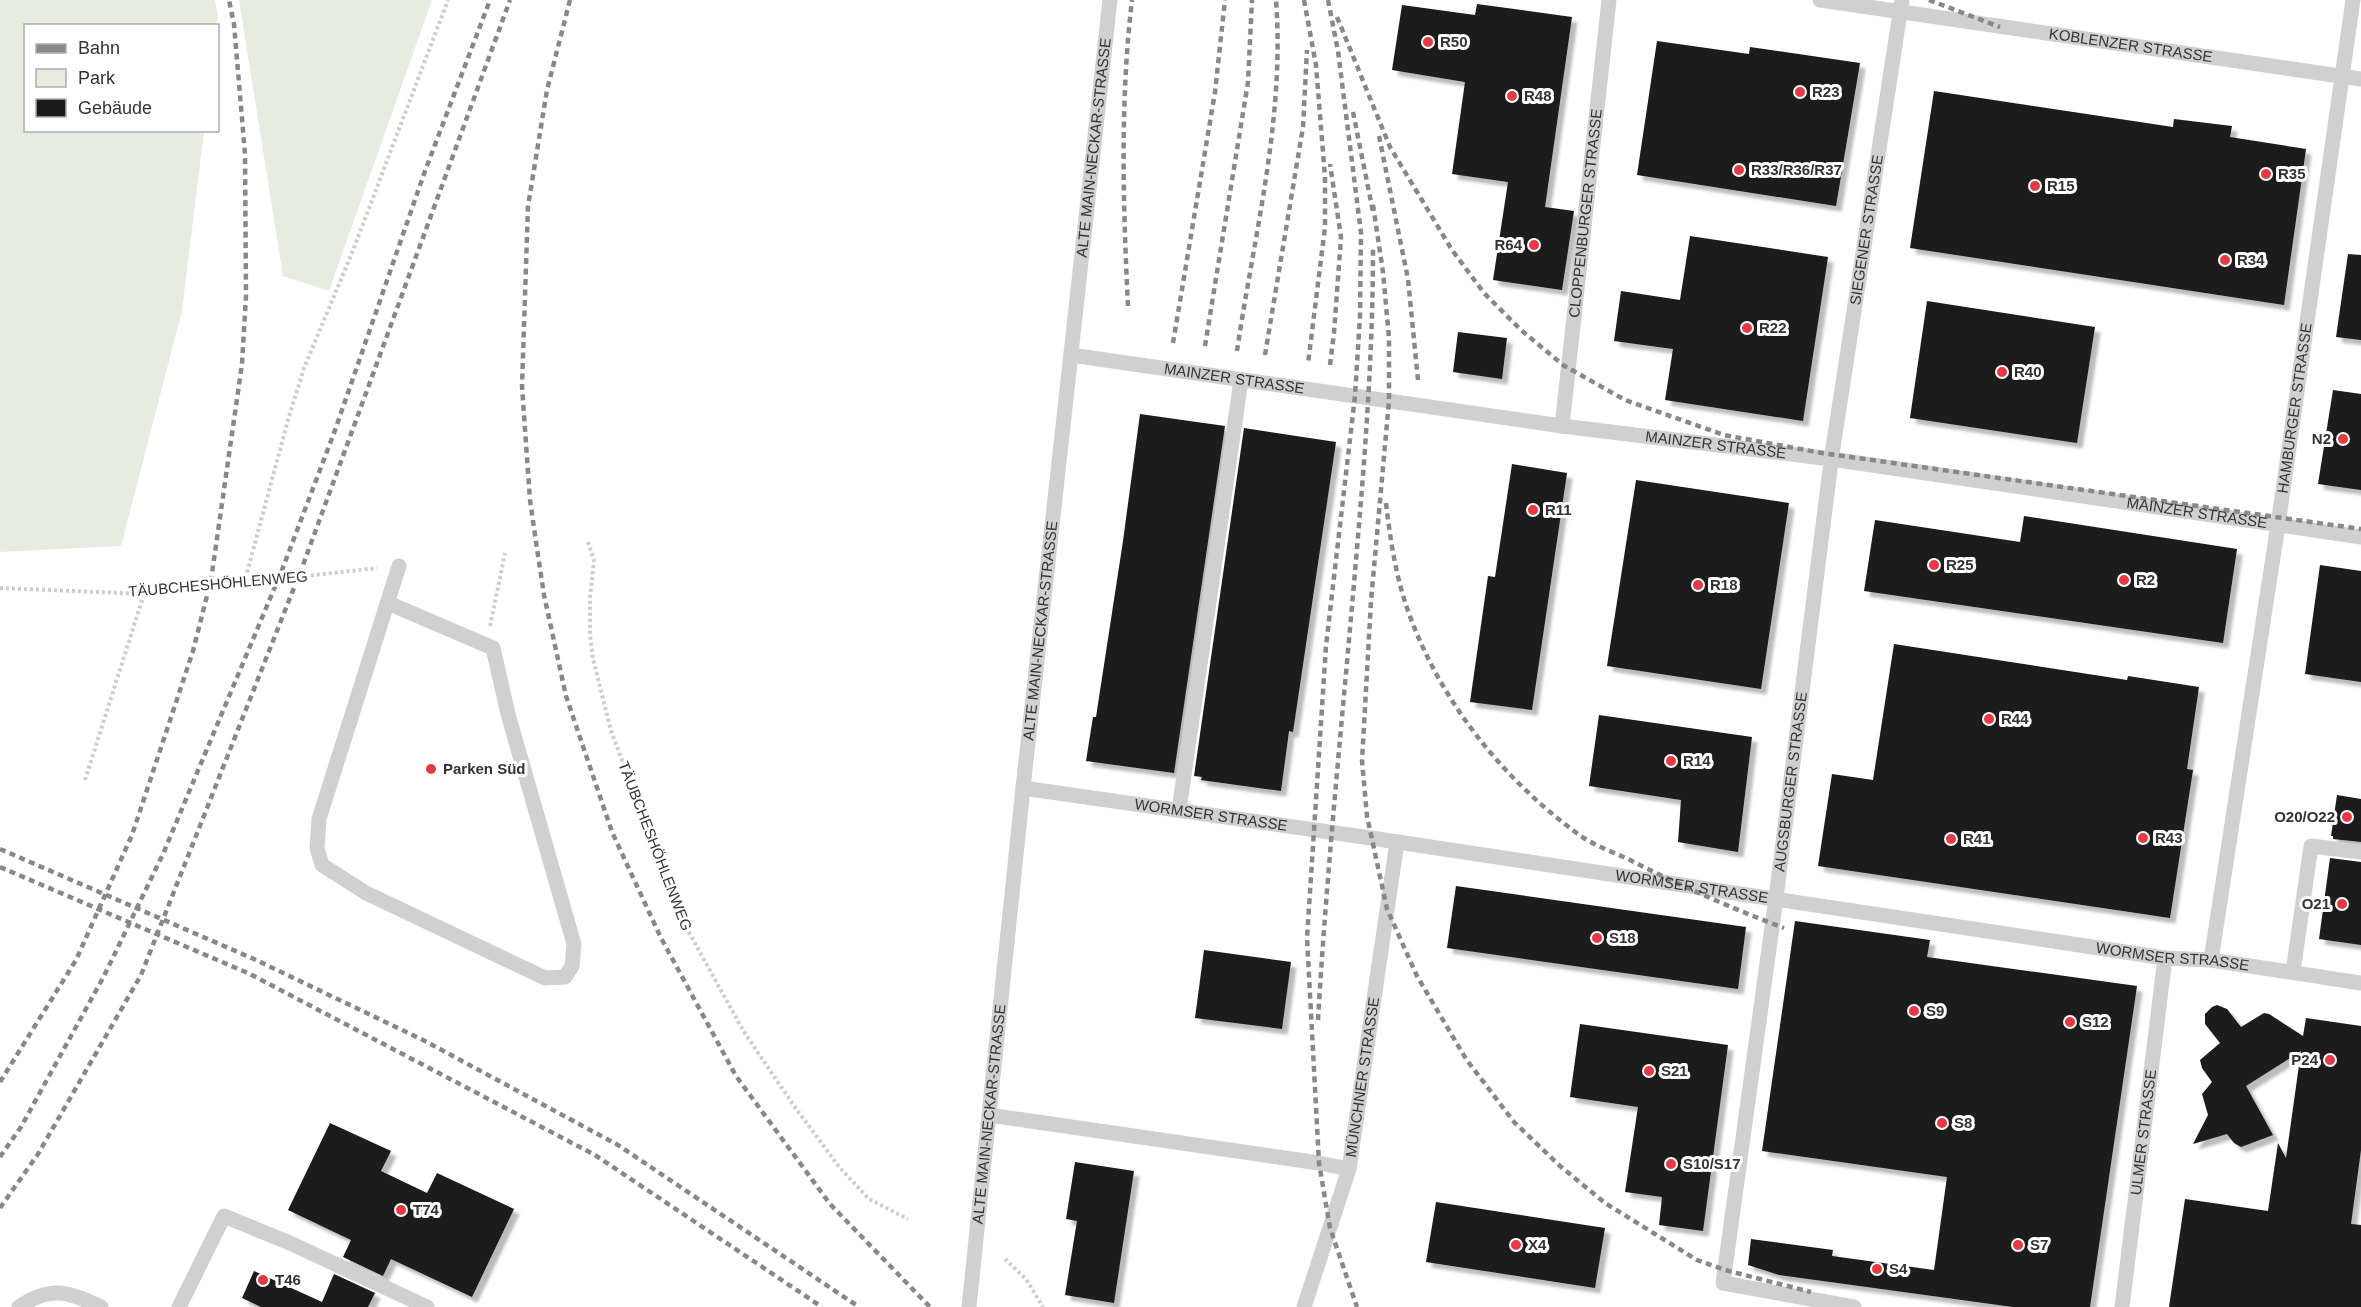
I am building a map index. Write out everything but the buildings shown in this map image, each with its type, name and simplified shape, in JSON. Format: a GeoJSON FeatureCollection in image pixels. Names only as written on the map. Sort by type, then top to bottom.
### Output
{"type":"FeatureCollection","features":[{"type":"Feature","properties":{"kind":"lane","name":"ALTE MAIN-NECKAR-STRASSE"},"geometry":{"type":"LineString","coordinates":[[969,1307],[1023,788],[1110,0]]}},
{"type":"Feature","properties":{"kind":"lane","name":"CLOPPENBURGER STRASSE"},"geometry":{"type":"LineString","coordinates":[[1562,426],[1609,0]]}},
{"type":"Feature","properties":{"kind":"lane"},"geometry":{"type":"LineString","coordinates":[[1820,0],[1901,6]]}},
{"type":"Feature","properties":{"kind":"lane","name":"HAMBURGER STRASSE"},"geometry":{"type":"LineString","coordinates":[[2211,960],[2278,525],[2353,0]]}},
{"type":"Feature","properties":{"kind":"lane","name":"KOBLENZER STRASSE"},"geometry":{"type":"LineString","coordinates":[[1901,6],[2361,79]]}},
{"type":"Feature","properties":{"kind":"lane","name":"SIEGENER STRASSE"},"geometry":{"type":"LineString","coordinates":[[1831,459],[1901,6]]}},
{"type":"Feature","properties":{"kind":"lane","name":"MAINZER STRASSE"},"geometry":{"type":"LineString","coordinates":[[1071,355],[1562,426],[1831,459],[2361,537]]}},
{"type":"Feature","properties":{"kind":"lane"},"geometry":{"type":"LineString","coordinates":[[1179,810],[1241,380]]}},
{"type":"Feature","properties":{"kind":"lane","name":"AUGSBURGER STRASSE"},"geometry":{"type":"LineString","coordinates":[[1831,459],[1776,898],[1723,1283],[1854,1307]]}},
{"type":"Feature","properties":{"kind":"lane"},"geometry":{"type":"LineString","coordinates":[[388,603],[493,648],[508,714],[574,944],[572,966],[566,977],[545,978],[366,893],[322,865],[317,848],[319,819],[399,566]]}},
{"type":"Feature","properties":{"kind":"lane","name":"WORMSER STRASSE"},"geometry":{"type":"LineString","coordinates":[[1023,788],[1776,898],[2165,958],[2211,960],[2361,983]]}},
{"type":"Feature","properties":{"kind":"lane","name":"MÜNCHNER STRASSE"},"geometry":{"type":"LineString","coordinates":[[1304,1307],[1349,1169],[1396,842]]}},
{"type":"Feature","properties":{"kind":"lane"},"geometry":{"type":"LineString","coordinates":[[2293,972],[2311,846],[2361,852]]}},
{"type":"Feature","properties":{"kind":"lane","name":"ULMER STRASSE"},"geometry":{"type":"LineString","coordinates":[[2122,1307],[2165,958]]}},
{"type":"Feature","properties":{"kind":"lane"},"geometry":{"type":"LineString","coordinates":[[989,1115],[1349,1169]]}},
{"type":"Feature","properties":{"kind":"lane"},"geometry":{"type":"LineString","coordinates":[[179,1307],[224,1216],[290,1243],[427,1307]]}},
{"type":"Feature","properties":{"kind":"lane"},"geometry":{"type":"LineString","coordinates":[[19,1307],[45,1293],[71,1293],[101,1307]]}},
{"type":"Feature","properties":{"kind":"path"},"geometry":{"type":"LineString","coordinates":[[244,584],[304,368],[352,253],[448,0]]}},
{"type":"Feature","properties":{"kind":"path","name":"TÄUBCHESHÖHLENWEG"},"geometry":{"type":"LineString","coordinates":[[588,542],[594,560],[590,598],[590,635],[593,659],[611,731],[686,927],[744,1032],[794,1106],[840,1168],[869,1199],[908,1219]]}},
{"type":"Feature","properties":{"kind":"path"},"geometry":{"type":"LineString","coordinates":[[487,644],[505,553]]}},
{"type":"Feature","properties":{"kind":"path","name":"TÄUBCHESHÖHLENWEG"},"geometry":{"type":"LineString","coordinates":[[0,588],[144,594],[399,566]]}},
{"type":"Feature","properties":{"kind":"path"},"geometry":{"type":"LineString","coordinates":[[85,780],[144,594]]}},
{"type":"Feature","properties":{"kind":"path"},"geometry":{"type":"LineString","coordinates":[[1005,1259],[1026,1279],[1043,1307]]}},
{"type":"Feature","properties":{"kind":"green space"},"geometry":{"type":"Polygon","coordinates":[[[0,0],[215,0],[218,16],[216,24],[24,24],[24,132],[204,132],[182,311],[121,546],[0,552],[0,0]]]}},
{"type":"Feature","properties":{"kind":"green space"},"geometry":{"type":"Polygon","coordinates":[[[239,0],[432,0],[329,291],[283,276],[239,0]]]}},
{"type":"Feature","properties":{"kind":"railway"},"geometry":{"type":"LineString","coordinates":[[0,1082],[76,960],[132,835],[193,651],[211,580],[242,364],[246,296],[245,154],[234,24],[229,0]]}},
{"type":"Feature","properties":{"kind":"railway"},"geometry":{"type":"LineString","coordinates":[[0,1157],[21,1127],[104,976],[163,854],[282,570],[334,433],[425,171],[490,0]]}},
{"type":"Feature","properties":{"kind":"railway"},"geometry":{"type":"LineString","coordinates":[[0,1208],[38,1154],[141,975],[303,565],[510,0]]}},
{"type":"Feature","properties":{"kind":"railway"},"geometry":{"type":"LineString","coordinates":[[570,0],[547,90],[528,206],[522,386],[530,500],[544,595],[566,696],[612,832],[661,938],[736,1076],[830,1204],[930,1307]]}},
{"type":"Feature","properties":{"kind":"railway"},"geometry":{"type":"LineString","coordinates":[[1128,306],[1124,114],[1132,0]]}},
{"type":"Feature","properties":{"kind":"railway"},"geometry":{"type":"LineString","coordinates":[[1173,343],[1215,92],[1225,0]]}},
{"type":"Feature","properties":{"kind":"railway"},"geometry":{"type":"LineString","coordinates":[[1205,346],[1248,82],[1252,0]]}},
{"type":"Feature","properties":{"kind":"railway"},"geometry":{"type":"LineString","coordinates":[[1237,351],[1272,132],[1278,44],[1276,0]]}},
{"type":"Feature","properties":{"kind":"railway"},"geometry":{"type":"LineString","coordinates":[[1304,0],[1316,65],[1325,177],[1325,227],[1308,364]]}},
{"type":"Feature","properties":{"kind":"railway"},"geometry":{"type":"LineString","coordinates":[[1328,0],[1338,51],[1361,233],[1360,316],[1355,396],[1326,646],[1307,938],[1319,1163],[1330,1228],[1357,1307]]}},
{"type":"Feature","properties":{"kind":"railway"},"geometry":{"type":"LineString","coordinates":[[1929,0],[2000,27]]}},
{"type":"Feature","properties":{"kind":"railway"},"geometry":{"type":"LineString","coordinates":[[1337,17],[1390,147],[1452,250],[1484,293],[1521,330],[1563,365],[1625,400],[1724,435],[1822,453],[2361,529]]}},
{"type":"Feature","properties":{"kind":"railway"},"geometry":{"type":"LineString","coordinates":[[1265,355],[1303,127],[1307,50]]}},
{"type":"Feature","properties":{"kind":"railway"},"geometry":{"type":"LineString","coordinates":[[1353,112],[1373,212]]}},
{"type":"Feature","properties":{"kind":"railway"},"geometry":{"type":"LineString","coordinates":[[1379,136],[1408,279],[1418,380]]}},
{"type":"Feature","properties":{"kind":"railway"},"geometry":{"type":"LineString","coordinates":[[1330,164],[1341,237],[1330,365]]}},
{"type":"Feature","properties":{"kind":"railway"},"geometry":{"type":"LineString","coordinates":[[1373,205],[1383,272],[1389,338],[1389,401],[1371,601],[1362,761],[1367,816],[1387,909],[1417,976],[1466,1059],[1514,1122],[1560,1166],[1605,1203],[1697,1260],[1725,1270],[1811,1292]]}},
{"type":"Feature","properties":{"kind":"railway"},"geometry":{"type":"LineString","coordinates":[[1318,1020],[1365,443],[1372,326],[1373,248]]}},
{"type":"Feature","properties":{"kind":"railway"},"geometry":{"type":"LineString","coordinates":[[1386,503],[1399,580],[1419,639],[1453,703],[1497,761],[1549,812],[1590,842],[1706,896],[1784,928]]}},
{"type":"Feature","properties":{"kind":"railway"},"geometry":{"type":"LineString","coordinates":[[0,849],[254,959],[425,1041],[618,1145],[859,1307]]}},
{"type":"Feature","properties":{"kind":"railway"},"geometry":{"type":"LineString","coordinates":[[0,867],[250,974],[595,1155],[822,1307]]}},
{"type":"Feature","properties":{"kind":"place","name":"R50"},"geometry":{"type":"Point","coordinates":[1428,42]}},
{"type":"Feature","properties":{"kind":"place","name":"R23"},"geometry":{"type":"Point","coordinates":[1800,92]}},
{"type":"Feature","properties":{"kind":"place","name":"R48"},"geometry":{"type":"Point","coordinates":[1512,96]}},
{"type":"Feature","properties":{"kind":"place","name":"R33/R36/R37"},"geometry":{"type":"Point","coordinates":[1739,170]}},
{"type":"Feature","properties":{"kind":"place","name":"R35"},"geometry":{"type":"Point","coordinates":[2266,174]}},
{"type":"Feature","properties":{"kind":"place","name":"R15"},"geometry":{"type":"Point","coordinates":[2035,186]}},
{"type":"Feature","properties":{"kind":"place","name":"R64"},"geometry":{"type":"Point","coordinates":[1534,245]}},
{"type":"Feature","properties":{"kind":"place","name":"R34"},"geometry":{"type":"Point","coordinates":[2225,260]}},
{"type":"Feature","properties":{"kind":"place","name":"R22"},"geometry":{"type":"Point","coordinates":[1747,328]}},
{"type":"Feature","properties":{"kind":"place","name":"R40"},"geometry":{"type":"Point","coordinates":[2002,372]}},
{"type":"Feature","properties":{"kind":"place","name":"N2"},"geometry":{"type":"Point","coordinates":[2343,439]}},
{"type":"Feature","properties":{"kind":"place","name":"R11"},"geometry":{"type":"Point","coordinates":[1533,510]}},
{"type":"Feature","properties":{"kind":"place","name":"R25"},"geometry":{"type":"Point","coordinates":[1934,565]}},
{"type":"Feature","properties":{"kind":"place","name":"R2"},"geometry":{"type":"Point","coordinates":[2124,580]}},
{"type":"Feature","properties":{"kind":"place","name":"R18"},"geometry":{"type":"Point","coordinates":[1698,585]}},
{"type":"Feature","properties":{"kind":"place","name":"R44"},"geometry":{"type":"Point","coordinates":[1989,719]}},
{"type":"Feature","properties":{"kind":"place","name":"R14"},"geometry":{"type":"Point","coordinates":[1671,761]}},
{"type":"Feature","properties":{"kind":"place","name":"Parken Süd"},"geometry":{"type":"Point","coordinates":[431,769]}},
{"type":"Feature","properties":{"kind":"place","name":"O20/O22"},"geometry":{"type":"Point","coordinates":[2347,817]}},
{"type":"Feature","properties":{"kind":"place","name":"R43"},"geometry":{"type":"Point","coordinates":[2143,838]}},
{"type":"Feature","properties":{"kind":"place","name":"R41"},"geometry":{"type":"Point","coordinates":[1951,839]}},
{"type":"Feature","properties":{"kind":"place","name":"O21"},"geometry":{"type":"Point","coordinates":[2342,904]}},
{"type":"Feature","properties":{"kind":"place","name":"S18"},"geometry":{"type":"Point","coordinates":[1597,938]}},
{"type":"Feature","properties":{"kind":"place","name":"S9"},"geometry":{"type":"Point","coordinates":[1914,1011]}},
{"type":"Feature","properties":{"kind":"place","name":"S12"},"geometry":{"type":"Point","coordinates":[2070,1022]}},
{"type":"Feature","properties":{"kind":"place","name":"P24"},"geometry":{"type":"Point","coordinates":[2330,1060]}},
{"type":"Feature","properties":{"kind":"place","name":"S21"},"geometry":{"type":"Point","coordinates":[1649,1071]}},
{"type":"Feature","properties":{"kind":"place","name":"S8"},"geometry":{"type":"Point","coordinates":[1942,1123]}},
{"type":"Feature","properties":{"kind":"place","name":"S10/S17"},"geometry":{"type":"Point","coordinates":[1671,1164]}},
{"type":"Feature","properties":{"kind":"place","name":"T74"},"geometry":{"type":"Point","coordinates":[401,1210]}},
{"type":"Feature","properties":{"kind":"place","name":"X4"},"geometry":{"type":"Point","coordinates":[1516,1245]}},
{"type":"Feature","properties":{"kind":"place","name":"S7"},"geometry":{"type":"Point","coordinates":[2018,1245]}},
{"type":"Feature","properties":{"kind":"place","name":"S4"},"geometry":{"type":"Point","coordinates":[1877,1269]}},
{"type":"Feature","properties":{"kind":"place","name":"T46"},"geometry":{"type":"Point","coordinates":[263,1280]}}]}
